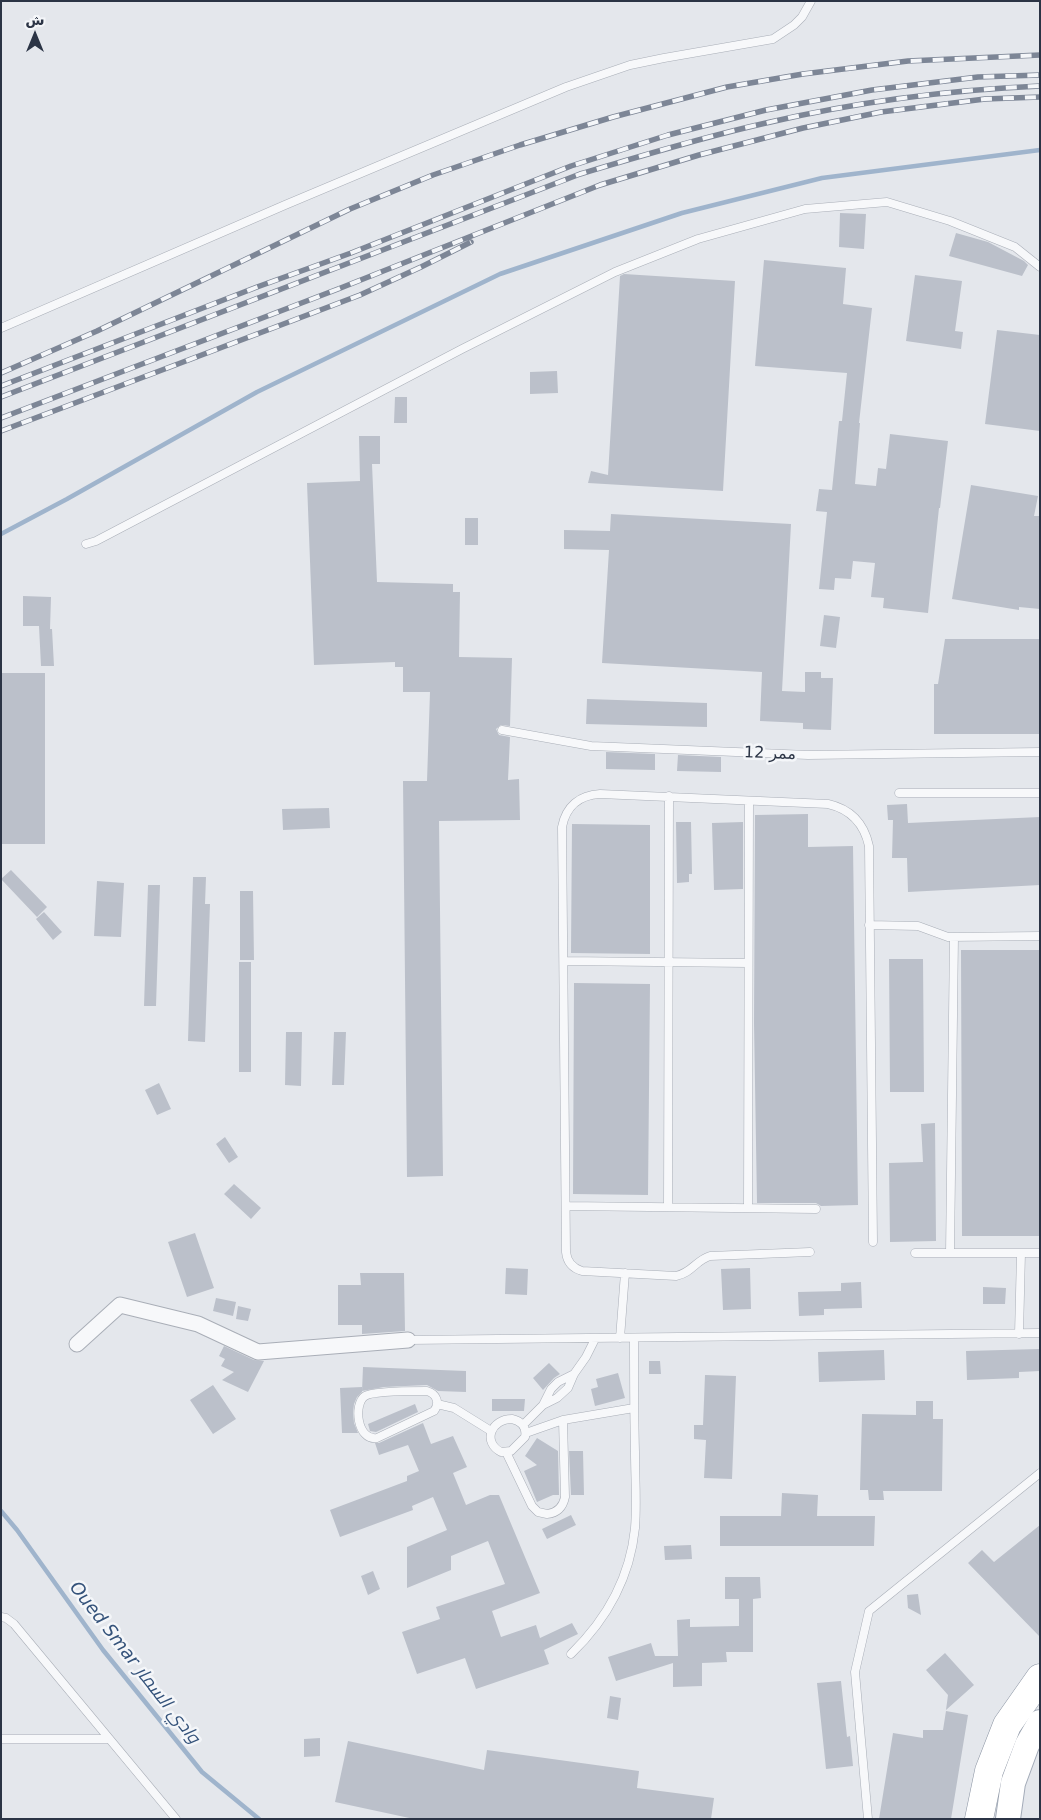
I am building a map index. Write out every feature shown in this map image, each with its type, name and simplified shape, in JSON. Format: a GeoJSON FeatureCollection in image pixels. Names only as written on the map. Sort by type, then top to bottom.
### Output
{"type":"FeatureCollection","features":[{"type":"Feature","properties":{"kind":"highway"},"geometry":{"type":"LineString","coordinates":[[979,1819],[989,1771],[1007,1725],[1040,1678]]}},
{"type":"Feature","properties":{"kind":"main road"},"geometry":{"type":"LineString","coordinates":[[1008,1819],[1013,1783],[1027,1746],[1040,1722]]}},
{"type":"Feature","properties":{"kind":"street"},"geometry":{"type":"LineString","coordinates":[[77,1344],[120,1305],[198,1324],[258,1352],[408,1340]]}},
{"type":"Feature","properties":{"kind":"lane"},"geometry":{"type":"LineString","coordinates":[[1,328],[285,205],[574,84],[638,63],[773,39],[794,25],[802,17],[811,1]]}},
{"type":"Feature","properties":{"kind":"lane"},"geometry":{"type":"LineString","coordinates":[[86,544],[96,541],[470,344],[615,272],[698,239],[805,209],[887,202],[950,221],[1015,247],[1040,267]]}},
{"type":"Feature","properties":{"kind":"lane","name":"ممر 12"},"geometry":{"type":"LineString","coordinates":[[502,730],[591,746],[808,755],[1040,752]]}},
{"type":"Feature","properties":{"kind":"lane"},"geometry":{"type":"LineString","coordinates":[[899,793],[1040,793]]}},
{"type":"Feature","properties":{"kind":"lane"},"geometry":{"type":"LineString","coordinates":[[810,1252],[710,1256],[702,1259],[686,1273],[676,1276],[582,1271],[572,1266],[567,1257],[562,826],[567,812],[578,800],[592,794],[828,804],[836,806],[852,815],[863,829],[869,846],[873,1242]]}},
{"type":"Feature","properties":{"kind":"lane"},"geometry":{"type":"LineString","coordinates":[[668,1207],[669,796]]}},
{"type":"Feature","properties":{"kind":"lane"},"geometry":{"type":"LineString","coordinates":[[748,1208],[749,801]]}},
{"type":"Feature","properties":{"kind":"lane"},"geometry":{"type":"LineString","coordinates":[[869,925],[918,926],[942,936],[954,938],[1040,936]]}},
{"type":"Feature","properties":{"kind":"lane"},"geometry":{"type":"LineString","coordinates":[[950,1253],[954,938]]}},
{"type":"Feature","properties":{"kind":"lane"},"geometry":{"type":"LineString","coordinates":[[564,960],[748,963]]}},
{"type":"Feature","properties":{"kind":"lane"},"geometry":{"type":"LineString","coordinates":[[566,1206],[816,1209]]}},
{"type":"Feature","properties":{"kind":"lane"},"geometry":{"type":"LineString","coordinates":[[915,1253],[1040,1254]]}},
{"type":"Feature","properties":{"kind":"lane"},"geometry":{"type":"LineString","coordinates":[[1019,1334],[1021,1253]]}},
{"type":"Feature","properties":{"kind":"lane"},"geometry":{"type":"LineString","coordinates":[[620,1338],[624,1273]]}},
{"type":"Feature","properties":{"kind":"lane"},"geometry":{"type":"LineString","coordinates":[[408,1340],[1040,1334]]}},
{"type":"Feature","properties":{"kind":"lane"},"geometry":{"type":"LineString","coordinates":[[543,1404],[557,1398],[568,1388],[595,1338]]}},
{"type":"Feature","properties":{"kind":"lane"},"geometry":{"type":"LineString","coordinates":[[571,1654],[584,1642],[615,1598],[628,1564],[635,1529],[634,1338]]}},
{"type":"Feature","properties":{"kind":"lane"},"geometry":{"type":"LineString","coordinates":[[524,1429],[512,1419],[501,1420],[493,1427],[491,1432],[494,1446],[497,1450],[506,1452],[514,1449],[523,1440],[524,1429],[543,1404],[551,1388],[574,1374]]}},
{"type":"Feature","properties":{"kind":"lane"},"geometry":{"type":"LineString","coordinates":[[427,1391],[435,1395],[437,1404],[436,1408],[430,1413],[377,1438],[366,1436],[362,1431],[359,1405],[364,1396],[369,1394],[427,1391]]}},
{"type":"Feature","properties":{"kind":"lane"},"geometry":{"type":"LineString","coordinates":[[437,1404],[454,1408],[491,1432]]}},
{"type":"Feature","properties":{"kind":"lane"},"geometry":{"type":"LineString","coordinates":[[524,1429],[563,1420],[634,1408]]}},
{"type":"Feature","properties":{"kind":"lane"},"geometry":{"type":"LineString","coordinates":[[506,1452],[535,1509],[547,1514],[556,1512],[562,1506],[565,1497],[563,1420]]}},
{"type":"Feature","properties":{"kind":"lane"},"geometry":{"type":"LineString","coordinates":[[868,1819],[855,1672],[869,1611],[1040,1474]]}},
{"type":"Feature","properties":{"kind":"lane"},"geometry":{"type":"LineString","coordinates":[[1,1617],[14,1624],[176,1819]]}},
{"type":"Feature","properties":{"kind":"lane"},"geometry":{"type":"LineString","coordinates":[[1,1739],[110,1739]]}},
{"type":"Feature","properties":{"kind":"building"},"geometry":{"type":"Polygon","coordinates":[[[840,213],[866,214],[864,249],[839,247],[840,213]]]}},
{"type":"Feature","properties":{"kind":"building"},"geometry":{"type":"Polygon","coordinates":[[[956,233],[988,242],[1028,265],[1022,276],[949,256],[956,233]]]}},
{"type":"Feature","properties":{"kind":"building"},"geometry":{"type":"Polygon","coordinates":[[[764,260],[846,268],[843,304],[872,308],[859,423],[855,484],[876,486],[878,468],[886,469],[890,434],[948,441],[928,613],[883,608],[884,598],[871,597],[875,563],[853,561],[851,579],[835,578],[834,590],[819,589],[827,512],[816,511],[819,489],[832,490],[839,421],[842,421],[847,373],[755,366],[764,260]]]}},
{"type":"Feature","properties":{"kind":"building"},"geometry":{"type":"Polygon","coordinates":[[[624,274],[735,281],[723,491],[588,483],[591,471],[608,475],[620,276],[624,274]]]}},
{"type":"Feature","properties":{"kind":"building"},"geometry":{"type":"Polygon","coordinates":[[[915,275],[962,281],[955,331],[963,332],[961,349],[906,341],[915,275]]]}},
{"type":"Feature","properties":{"kind":"building"},"geometry":{"type":"Polygon","coordinates":[[[997,330],[1040,335],[1040,431],[985,424],[997,330]]]}},
{"type":"Feature","properties":{"kind":"building"},"geometry":{"type":"Polygon","coordinates":[[[557,371],[558,393],[530,394],[530,372],[557,371]]]}},
{"type":"Feature","properties":{"kind":"building"},"geometry":{"type":"Polygon","coordinates":[[[395,397],[407,397],[407,423],[394,423],[395,397]]]}},
{"type":"Feature","properties":{"kind":"building"},"geometry":{"type":"Polygon","coordinates":[[[359,436],[380,436],[380,464],[372,464],[377,582],[453,584],[453,592],[460,592],[459,657],[512,658],[510,726],[501,725],[496,729],[499,735],[510,737],[508,780],[519,779],[520,820],[439,821],[443,1176],[407,1177],[403,781],[427,781],[430,692],[403,692],[403,667],[395,667],[395,662],[314,665],[307,483],[360,481],[359,436]]]}},
{"type":"Feature","properties":{"kind":"building"},"geometry":{"type":"Polygon","coordinates":[[[971,485],[1038,496],[1034,516],[1040,516],[1040,609],[1019,607],[1019,610],[952,599],[971,485]]]}},
{"type":"Feature","properties":{"kind":"building"},"geometry":{"type":"Polygon","coordinates":[[[611,514],[791,524],[782,691],[805,692],[805,672],[821,672],[821,678],[833,678],[831,730],[803,729],[803,723],[760,721],[762,672],[602,663],[609,550],[564,549],[564,530],[610,531],[611,514]]]}},
{"type":"Feature","properties":{"kind":"building"},"geometry":{"type":"Polygon","coordinates":[[[465,518],[478,518],[478,545],[465,545],[465,518]]]}},
{"type":"Feature","properties":{"kind":"building"},"geometry":{"type":"Polygon","coordinates":[[[23,596],[51,597],[50,629],[52,629],[54,666],[41,666],[39,626],[23,626],[23,596]]]}},
{"type":"Feature","properties":{"kind":"building"},"geometry":{"type":"Polygon","coordinates":[[[824,615],[840,617],[836,648],[820,646],[824,615]]]}},
{"type":"Feature","properties":{"kind":"building"},"geometry":{"type":"Polygon","coordinates":[[[945,639],[1040,639],[1040,734],[934,734],[934,684],[938,684],[945,639]]]}},
{"type":"Feature","properties":{"kind":"building"},"geometry":{"type":"Polygon","coordinates":[[[1,673],[45,673],[45,844],[1,844],[1,673]]]}},
{"type":"Feature","properties":{"kind":"building"},"geometry":{"type":"Polygon","coordinates":[[[587,699],[707,703],[707,727],[586,724],[587,699]]]}},
{"type":"Feature","properties":{"kind":"building"},"geometry":{"type":"Polygon","coordinates":[[[606,752],[655,754],[655,770],[606,769],[606,752]]]}},
{"type":"Feature","properties":{"kind":"building"},"geometry":{"type":"Polygon","coordinates":[[[678,755],[721,757],[721,772],[677,771],[678,755]]]}},
{"type":"Feature","properties":{"kind":"building"},"geometry":{"type":"Polygon","coordinates":[[[907,804],[908,823],[1040,817],[1040,885],[908,892],[907,858],[892,858],[893,820],[888,820],[887,805],[907,804]]]}},
{"type":"Feature","properties":{"kind":"building"},"geometry":{"type":"Polygon","coordinates":[[[329,808],[330,828],[283,830],[282,809],[329,808]]]}},
{"type":"Feature","properties":{"kind":"building"},"geometry":{"type":"Polygon","coordinates":[[[808,814],[808,847],[853,846],[858,1205],[821,1206],[816,1203],[757,1203],[754,1023],[755,815],[808,814]]]}},
{"type":"Feature","properties":{"kind":"building"},"geometry":{"type":"Polygon","coordinates":[[[676,822],[691,822],[692,874],[689,874],[689,882],[677,883],[676,822]]]}},
{"type":"Feature","properties":{"kind":"building"},"geometry":{"type":"Polygon","coordinates":[[[743,822],[743,889],[714,890],[712,823],[743,822]]]}},
{"type":"Feature","properties":{"kind":"building"},"geometry":{"type":"Polygon","coordinates":[[[572,824],[650,825],[650,954],[571,953],[572,824]]]}},
{"type":"Feature","properties":{"kind":"building"},"geometry":{"type":"Polygon","coordinates":[[[11,870],[47,907],[37,917],[1,879],[11,870]]]}},
{"type":"Feature","properties":{"kind":"building"},"geometry":{"type":"Polygon","coordinates":[[[193,877],[206,877],[205,904],[210,904],[205,1042],[188,1041],[193,877]]]}},
{"type":"Feature","properties":{"kind":"building"},"geometry":{"type":"Polygon","coordinates":[[[97,881],[124,883],[121,937],[94,936],[97,881]]]}},
{"type":"Feature","properties":{"kind":"building"},"geometry":{"type":"Polygon","coordinates":[[[148,885],[160,885],[156,1006],[144,1006],[148,885]]]}},
{"type":"Feature","properties":{"kind":"building"},"geometry":{"type":"Polygon","coordinates":[[[240,891],[253,891],[254,960],[240,960],[240,891]]]}},
{"type":"Feature","properties":{"kind":"building"},"geometry":{"type":"Polygon","coordinates":[[[44,912],[62,932],[53,940],[36,919],[44,912]]]}},
{"type":"Feature","properties":{"kind":"building"},"geometry":{"type":"Polygon","coordinates":[[[961,950],[1040,950],[1040,1236],[962,1236],[961,950]]]}},
{"type":"Feature","properties":{"kind":"building"},"geometry":{"type":"Polygon","coordinates":[[[889,959],[923,959],[924,1092],[890,1092],[889,959]]]}},
{"type":"Feature","properties":{"kind":"building"},"geometry":{"type":"Polygon","coordinates":[[[239,962],[251,962],[251,1072],[239,1072],[239,962]]]}},
{"type":"Feature","properties":{"kind":"building"},"geometry":{"type":"Polygon","coordinates":[[[574,983],[650,984],[648,1195],[573,1194],[574,983]]]}},
{"type":"Feature","properties":{"kind":"building"},"geometry":{"type":"Polygon","coordinates":[[[286,1032],[302,1032],[301,1086],[285,1085],[286,1032]]]}},
{"type":"Feature","properties":{"kind":"building"},"geometry":{"type":"Polygon","coordinates":[[[334,1032],[346,1032],[344,1085],[332,1085],[334,1032]]]}},
{"type":"Feature","properties":{"kind":"building"},"geometry":{"type":"Polygon","coordinates":[[[159,1083],[171,1109],[157,1115],[145,1090],[159,1083]]]}},
{"type":"Feature","properties":{"kind":"building"},"geometry":{"type":"Polygon","coordinates":[[[935,1123],[936,1241],[890,1242],[889,1163],[923,1162],[921,1124],[935,1123]]]}},
{"type":"Feature","properties":{"kind":"building"},"geometry":{"type":"Polygon","coordinates":[[[225,1137],[238,1157],[229,1163],[216,1144],[225,1137]]]}},
{"type":"Feature","properties":{"kind":"building"},"geometry":{"type":"Polygon","coordinates":[[[234,1184],[261,1208],[251,1219],[224,1194],[234,1184]]]}},
{"type":"Feature","properties":{"kind":"building"},"geometry":{"type":"Polygon","coordinates":[[[195,1233],[214,1288],[187,1297],[168,1242],[195,1233]]]}},
{"type":"Feature","properties":{"kind":"building"},"geometry":{"type":"Polygon","coordinates":[[[506,1268],[528,1269],[527,1295],[505,1294],[506,1268]]]}},
{"type":"Feature","properties":{"kind":"building"},"geometry":{"type":"Polygon","coordinates":[[[750,1268],[751,1309],[723,1310],[721,1269],[750,1268]]]}},
{"type":"Feature","properties":{"kind":"building"},"geometry":{"type":"Polygon","coordinates":[[[360,1273],[404,1273],[405,1331],[362,1334],[362,1325],[338,1325],[338,1285],[361,1285],[360,1273]]]}},
{"type":"Feature","properties":{"kind":"building"},"geometry":{"type":"Polygon","coordinates":[[[861,1282],[862,1308],[824,1309],[824,1315],[799,1316],[798,1292],[841,1291],[841,1283],[861,1282]]]}},
{"type":"Feature","properties":{"kind":"building"},"geometry":{"type":"Polygon","coordinates":[[[983,1287],[1006,1288],[1005,1304],[983,1304],[983,1287]]]}},
{"type":"Feature","properties":{"kind":"building"},"geometry":{"type":"Polygon","coordinates":[[[216,1298],[236,1302],[233,1316],[213,1311],[216,1298]]]}},
{"type":"Feature","properties":{"kind":"building"},"geometry":{"type":"Polygon","coordinates":[[[238,1306],[251,1309],[248,1321],[236,1319],[238,1306]]]}},
{"type":"Feature","properties":{"kind":"building"},"geometry":{"type":"Polygon","coordinates":[[[224,1346],[254,1360],[264,1361],[248,1392],[222,1380],[234,1372],[221,1366],[225,1359],[219,1356],[224,1346]]]}},
{"type":"Feature","properties":{"kind":"building"},"geometry":{"type":"Polygon","coordinates":[[[1039,1349],[1040,1371],[1019,1372],[1019,1378],[967,1380],[966,1351],[1039,1349]]]}},
{"type":"Feature","properties":{"kind":"building"},"geometry":{"type":"Polygon","coordinates":[[[884,1350],[885,1380],[819,1382],[818,1352],[884,1350]]]}},
{"type":"Feature","properties":{"kind":"building"},"geometry":{"type":"Polygon","coordinates":[[[649,1361],[660,1361],[661,1374],[649,1374],[649,1361]]]}},
{"type":"Feature","properties":{"kind":"building"},"geometry":{"type":"Polygon","coordinates":[[[549,1363],[560,1374],[543,1390],[533,1378],[549,1363]]]}},
{"type":"Feature","properties":{"kind":"building"},"geometry":{"type":"Polygon","coordinates":[[[363,1367],[466,1371],[466,1392],[438,1391],[427,1385],[384,1387],[362,1391],[363,1367]]]}},
{"type":"Feature","properties":{"kind":"building"},"geometry":{"type":"Polygon","coordinates":[[[618,1373],[625,1398],[595,1406],[591,1389],[598,1387],[596,1379],[618,1373]]]}},
{"type":"Feature","properties":{"kind":"building"},"geometry":{"type":"Polygon","coordinates":[[[705,1375],[736,1376],[732,1479],[704,1478],[706,1440],[694,1439],[694,1425],[703,1425],[705,1375]]]}},
{"type":"Feature","properties":{"kind":"building"},"geometry":{"type":"Polygon","coordinates":[[[213,1385],[236,1419],[213,1434],[190,1400],[213,1385]]]}},
{"type":"Feature","properties":{"kind":"building"},"geometry":{"type":"Polygon","coordinates":[[[362,1387],[362,1392],[354,1404],[353,1413],[358,1433],[342,1433],[340,1388],[362,1387]]]}},
{"type":"Feature","properties":{"kind":"building"},"geometry":{"type":"Polygon","coordinates":[[[492,1399],[525,1399],[524,1411],[492,1411],[492,1399]]]}},
{"type":"Feature","properties":{"kind":"building"},"geometry":{"type":"Polygon","coordinates":[[[916,1401],[933,1401],[933,1419],[943,1419],[942,1491],[883,1491],[884,1500],[869,1500],[868,1490],[860,1490],[862,1414],[916,1415],[916,1401]]]}},
{"type":"Feature","properties":{"kind":"building"},"geometry":{"type":"Polygon","coordinates":[[[415,1404],[418,1412],[376,1432],[370,1431],[368,1424],[415,1404]]]}},
{"type":"Feature","properties":{"kind":"building"},"geometry":{"type":"Polygon","coordinates":[[[423,1423],[431,1444],[453,1436],[467,1467],[453,1473],[466,1505],[490,1495],[499,1495],[540,1593],[492,1611],[501,1637],[536,1625],[540,1638],[572,1623],[578,1634],[544,1650],[549,1664],[476,1689],[465,1658],[417,1674],[402,1632],[440,1619],[436,1607],[505,1584],[488,1541],[451,1556],[451,1570],[407,1588],[407,1547],[447,1530],[433,1497],[412,1506],[413,1510],[340,1537],[330,1510],[407,1481],[407,1476],[419,1471],[408,1445],[379,1455],[375,1443],[379,1443],[423,1423]]]}},
{"type":"Feature","properties":{"kind":"building"},"geometry":{"type":"Polygon","coordinates":[[[537,1438],[558,1451],[559,1495],[553,1495],[537,1502],[524,1471],[537,1465],[525,1456],[537,1438]]]}},
{"type":"Feature","properties":{"kind":"building"},"geometry":{"type":"Polygon","coordinates":[[[569,1451],[583,1451],[584,1495],[571,1495],[569,1451]]]}},
{"type":"Feature","properties":{"kind":"building"},"geometry":{"type":"Polygon","coordinates":[[[782,1493],[818,1495],[817,1516],[875,1516],[874,1546],[720,1546],[720,1516],[781,1516],[782,1493]]]}},
{"type":"Feature","properties":{"kind":"building"},"geometry":{"type":"Polygon","coordinates":[[[571,1515],[576,1525],[547,1539],[542,1529],[571,1515]]]}},
{"type":"Feature","properties":{"kind":"building"},"geometry":{"type":"Polygon","coordinates":[[[1040,1525],[1040,1637],[968,1563],[982,1550],[994,1562],[1040,1525]]]}},
{"type":"Feature","properties":{"kind":"building"},"geometry":{"type":"Polygon","coordinates":[[[691,1545],[692,1559],[665,1560],[664,1546],[691,1545]]]}},
{"type":"Feature","properties":{"kind":"building"},"geometry":{"type":"Polygon","coordinates":[[[373,1571],[380,1589],[368,1595],[361,1576],[373,1571]]]}},
{"type":"Feature","properties":{"kind":"building"},"geometry":{"type":"Polygon","coordinates":[[[725,1577],[760,1577],[761,1598],[753,1599],[753,1652],[726,1652],[727,1662],[702,1663],[702,1686],[673,1687],[673,1663],[616,1681],[608,1657],[651,1643],[655,1656],[678,1656],[677,1620],[690,1619],[690,1627],[739,1626],[739,1599],[725,1599],[725,1577]]]}},
{"type":"Feature","properties":{"kind":"building"},"geometry":{"type":"Polygon","coordinates":[[[918,1594],[921,1615],[908,1608],[907,1595],[918,1594]]]}},
{"type":"Feature","properties":{"kind":"building"},"geometry":{"type":"Polygon","coordinates":[[[945,1653],[974,1685],[946,1710],[948,1695],[926,1670],[945,1653]]]}},
{"type":"Feature","properties":{"kind":"building"},"geometry":{"type":"Polygon","coordinates":[[[841,1681],[847,1737],[850,1736],[853,1766],[826,1769],[817,1683],[841,1681]]]}},
{"type":"Feature","properties":{"kind":"building"},"geometry":{"type":"Polygon","coordinates":[[[610,1696],[621,1698],[618,1720],[607,1718],[610,1696]]]}},
{"type":"Feature","properties":{"kind":"building"},"geometry":{"type":"Polygon","coordinates":[[[946,1711],[968,1715],[951,1819],[879,1819],[893,1733],[923,1738],[923,1730],[943,1730],[946,1711]]]}},
{"type":"Feature","properties":{"kind":"building"},"geometry":{"type":"Polygon","coordinates":[[[320,1738],[320,1756],[304,1757],[304,1739],[320,1738]]]}},
{"type":"Feature","properties":{"kind":"building"},"geometry":{"type":"Polygon","coordinates":[[[348,1741],[484,1770],[487,1750],[639,1771],[637,1788],[714,1798],[711,1819],[414,1819],[335,1802],[348,1741]]]}},
{"type":"Feature","properties":{"kind":"waterway"},"geometry":{"type":"LineString","coordinates":[[1,534],[257,392],[500,274],[682,213],[822,178],[1040,150]]}},
{"type":"Feature","properties":{"kind":"waterway","name":"Oued Smar وادي السمار"},"geometry":{"type":"LineString","coordinates":[[1,1511],[17,1530],[103,1650],[202,1772],[259,1819]]}},
{"type":"Feature","properties":{"kind":"railway"},"geometry":{"type":"LineString","coordinates":[[1,373],[97,331],[350,209],[433,175],[520,145],[613,117],[727,87],[803,74],[908,61],[1040,55]]}},
{"type":"Feature","properties":{"kind":"railway"},"geometry":{"type":"LineString","coordinates":[[1,386],[257,287],[351,253],[571,166],[668,135],[766,110],[872,90],[978,77],[1040,75]]}},
{"type":"Feature","properties":{"kind":"railway"},"geometry":{"type":"LineString","coordinates":[[1,397],[580,174],[719,134],[834,109],[937,94],[1040,86]]}},
{"type":"Feature","properties":{"kind":"railway"},"geometry":{"type":"LineString","coordinates":[[1,418],[338,289],[600,185],[699,155],[803,128],[881,112],[985,99],[1040,97]]}},
{"type":"Feature","properties":{"kind":"railway"},"geometry":{"type":"LineString","coordinates":[[1,431],[360,295],[471,242]]}}]}
